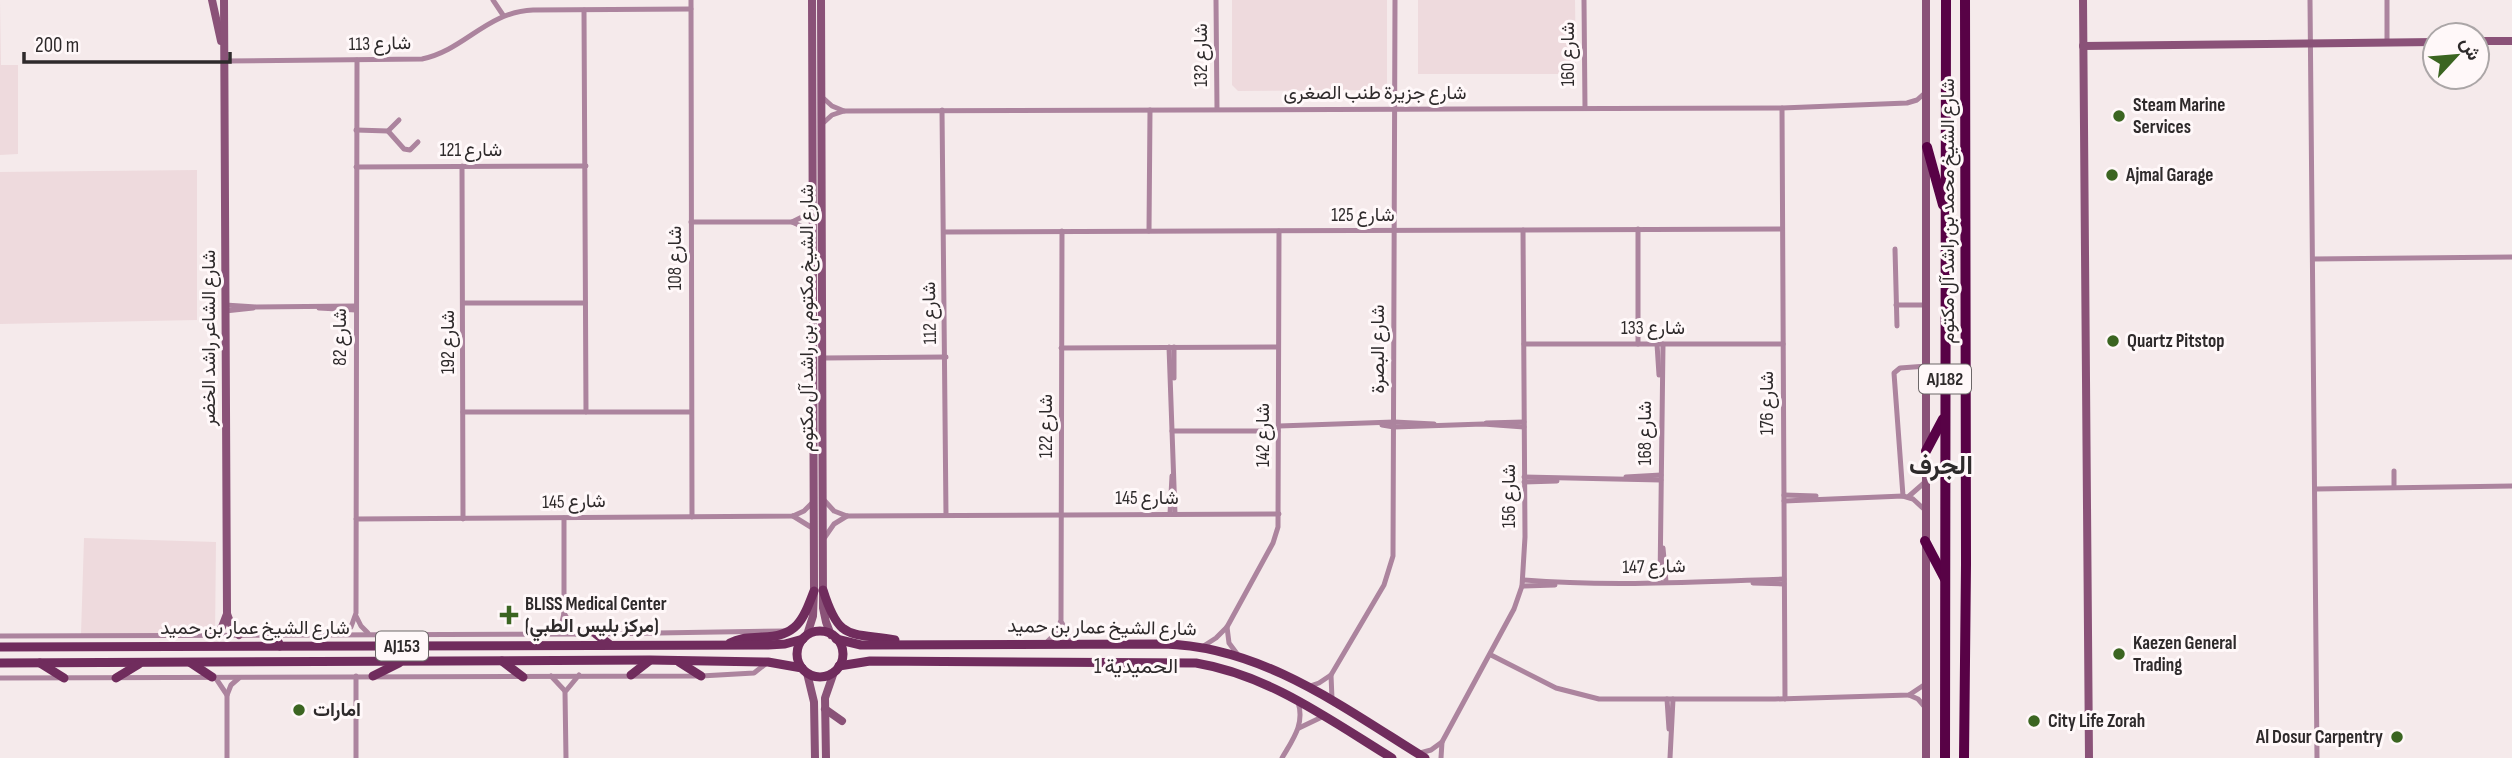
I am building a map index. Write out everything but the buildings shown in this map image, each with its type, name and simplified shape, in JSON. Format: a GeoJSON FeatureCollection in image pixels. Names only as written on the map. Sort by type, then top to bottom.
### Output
{"type":"FeatureCollection","features":[{"type":"Feature","properties":{"kind":"highway","name":"شارع الشيخ محمد بن راشد آل مكتوم"},"geometry":{"type":"LineString","coordinates":[[1945,758],[1946,0]]}},
{"type":"Feature","properties":{"kind":"highway","name":"شارع الشيخ محمد بن راشد آل مكتوم"},"geometry":{"type":"LineString","coordinates":[[1965,0],[1965,754]]}},
{"type":"Feature","properties":{"kind":"highway"},"geometry":{"type":"LineString","coordinates":[[1927,147],[1946,212]]}},
{"type":"Feature","properties":{"kind":"highway"},"geometry":{"type":"LineString","coordinates":[[1926,452],[1945,416]]}},
{"type":"Feature","properties":{"kind":"highway"},"geometry":{"type":"LineString","coordinates":[[1925,541],[1946,580]]}},
{"type":"Feature","properties":{"kind":"highway"},"geometry":{"type":"LineString","coordinates":[[1937,758],[1946,732]]}},
{"type":"Feature","properties":{"kind":"main road"},"geometry":{"type":"LineString","coordinates":[[726,645],[741,638],[776,636],[792,631],[802,620],[819,590]]}},
{"type":"Feature","properties":{"kind":"main road"},"geometry":{"type":"LineString","coordinates":[[819,590],[833,617],[848,633],[910,643]]}},
{"type":"Feature","properties":{"kind":"main road"},"geometry":{"type":"LineString","coordinates":[[819,631],[834,637],[842,652],[836,669],[821,677],[804,670],[797,653],[805,637],[819,631]]}},
{"type":"Feature","properties":{"kind":"main road"},"geometry":{"type":"LineString","coordinates":[[507,646],[515,634]]}},
{"type":"Feature","properties":{"kind":"main road"},"geometry":{"type":"LineString","coordinates":[[596,634],[609,644]]}},
{"type":"Feature","properties":{"kind":"main road"},"geometry":{"type":"LineString","coordinates":[[275,635],[281,646]]}},
{"type":"Feature","properties":{"kind":"main road","name":"شارع الشيخ عمار بن حميد"},"geometry":{"type":"LineString","coordinates":[[0,647],[776,645],[805,637]]}},
{"type":"Feature","properties":{"kind":"main road","name":"شارع الشيخ عمار بن حميد"},"geometry":{"type":"LineString","coordinates":[[834,637],[861,645],[1164,644],[1202,647],[1238,656],[1281,673],[1421,755]]}},
{"type":"Feature","properties":{"kind":"main road"},"geometry":{"type":"LineString","coordinates":[[631,675],[650,660]]}},
{"type":"Feature","properties":{"kind":"main road","name":"شارع الشيخ عمار بن حميد"},"geometry":{"type":"LineString","coordinates":[[0,663],[650,660],[768,662],[804,670]]}},
{"type":"Feature","properties":{"kind":"main road"},"geometry":{"type":"LineString","coordinates":[[373,677],[402,661]]}},
{"type":"Feature","properties":{"kind":"main road"},"geometry":{"type":"LineString","coordinates":[[502,661],[523,677]]}},
{"type":"Feature","properties":{"kind":"main road"},"geometry":{"type":"LineString","coordinates":[[678,661],[701,676]]}},
{"type":"Feature","properties":{"kind":"main road","name":"شارع الشيخ عمار بن حميد"},"geometry":{"type":"LineString","coordinates":[[836,669],[870,661],[1181,661],[1211,665],[1241,673],[1298,702],[1392,758]]}},
{"type":"Feature","properties":{"kind":"main road"},"geometry":{"type":"LineString","coordinates":[[38,662],[64,678]]}},
{"type":"Feature","properties":{"kind":"main road"},"geometry":{"type":"LineString","coordinates":[[116,678],[141,663]]}},
{"type":"Feature","properties":{"kind":"main road"},"geometry":{"type":"LineString","coordinates":[[189,663],[213,677]]}},
{"type":"Feature","properties":{"kind":"street","name":"شارع الشاعر راشد الخضر"},"geometry":{"type":"LineString","coordinates":[[212,0],[225,61]]}},
{"type":"Feature","properties":{"kind":"street","name":"شارع الشاعر راشد الخضر"},"geometry":{"type":"LineString","coordinates":[[224,0],[227,614],[232,627],[239,635]]}},
{"type":"Feature","properties":{"kind":"street"},"geometry":{"type":"LineString","coordinates":[[493,0],[503,15]]}},
{"type":"Feature","properties":{"kind":"street","name":"شارع 108"},"geometry":{"type":"LineString","coordinates":[[691,0],[692,517]]}},
{"type":"Feature","properties":{"kind":"street","name":"شارع الشيخ مكتوم بن راشد آل مكتوم"},"geometry":{"type":"LineString","coordinates":[[805,637],[819,590],[823,541],[819,500],[813,235],[812,0]]}},
{"type":"Feature","properties":{"kind":"street","name":"شارع 132"},"geometry":{"type":"LineString","coordinates":[[1216,0],[1217,109]]}},
{"type":"Feature","properties":{"kind":"street","name":"شارع البصرة"},"geometry":{"type":"LineString","coordinates":[[1331,675],[1380,594],[1391,566],[1394,546],[1396,0]]}},
{"type":"Feature","properties":{"kind":"street","name":"شارع 160"},"geometry":{"type":"LineString","coordinates":[[1584,0],[1585,108]]}},
{"type":"Feature","properties":{"kind":"street"},"geometry":{"type":"LineString","coordinates":[[1926,0],[1926,758]]}},
{"type":"Feature","properties":{"kind":"street"},"geometry":{"type":"LineString","coordinates":[[2083,0],[2089,758]]}},
{"type":"Feature","properties":{"kind":"street"},"geometry":{"type":"LineString","coordinates":[[2310,0],[2317,758]]}},
{"type":"Feature","properties":{"kind":"street"},"geometry":{"type":"LineString","coordinates":[[2387,0],[2388,42]]}},
{"type":"Feature","properties":{"kind":"street","name":"شارع الشيخ مكتوم بن راشد آل مكتوم"},"geometry":{"type":"LineString","coordinates":[[823,2],[823,358],[819,500],[814,529],[819,590],[824,615],[834,637]]}},
{"type":"Feature","properties":{"kind":"street","name":"شارع 113"},"geometry":{"type":"LineString","coordinates":[[225,61],[412,60],[432,57],[450,49],[503,15],[533,10],[691,9]]}},
{"type":"Feature","properties":{"kind":"street"},"geometry":{"type":"LineString","coordinates":[[584,10],[586,412]]}},
{"type":"Feature","properties":{"kind":"street"},"geometry":{"type":"LineString","coordinates":[[2491,41],[2512,41]]}},
{"type":"Feature","properties":{"kind":"street"},"geometry":{"type":"LineString","coordinates":[[2083,46],[2421,42]]}},
{"type":"Feature","properties":{"kind":"street","name":"شارع 82"},"geometry":{"type":"LineString","coordinates":[[356,613],[357,60]]}},
{"type":"Feature","properties":{"kind":"street","name":"شارع جزيرة طنب الصغرى"},"geometry":{"type":"LineString","coordinates":[[822,124],[832,115],[844,111],[1782,108],[1907,103],[1917,100],[1926,92]]}},
{"type":"Feature","properties":{"kind":"street"},"geometry":{"type":"LineString","coordinates":[[822,97],[832,106],[844,111]]}},
{"type":"Feature","properties":{"kind":"street"},"geometry":{"type":"LineString","coordinates":[[1907,103],[1917,106],[1926,114]]}},
{"type":"Feature","properties":{"kind":"street","name":"شارع 176"},"geometry":{"type":"LineString","coordinates":[[1782,108],[1785,699]]}},
{"type":"Feature","properties":{"kind":"street","name":"شارع 112"},"geometry":{"type":"LineString","coordinates":[[942,110],[946,515]]}},
{"type":"Feature","properties":{"kind":"street"},"geometry":{"type":"LineString","coordinates":[[1149,231],[1150,110]]}},
{"type":"Feature","properties":{"kind":"street"},"geometry":{"type":"LineString","coordinates":[[388,131],[399,120]]}},
{"type":"Feature","properties":{"kind":"street"},"geometry":{"type":"LineString","coordinates":[[356,130],[388,131],[407,150],[418,142]]}},
{"type":"Feature","properties":{"kind":"street","name":"شارع 192"},"geometry":{"type":"LineString","coordinates":[[462,166],[463,519]]}},
{"type":"Feature","properties":{"kind":"street","name":"شارع 121"},"geometry":{"type":"LineString","coordinates":[[356,167],[586,166]]}},
{"type":"Feature","properties":{"kind":"street"},"geometry":{"type":"LineString","coordinates":[[792,222],[813,206]]}},
{"type":"Feature","properties":{"kind":"street"},"geometry":{"type":"LineString","coordinates":[[691,222],[792,222],[813,235]]}},
{"type":"Feature","properties":{"kind":"street"},"geometry":{"type":"LineString","coordinates":[[1638,344],[1639,229]]}},
{"type":"Feature","properties":{"kind":"street","name":"شارع 125"},"geometry":{"type":"LineString","coordinates":[[945,232],[1782,229]]}},
{"type":"Feature","properties":{"kind":"street","name":"شارع 156"},"geometry":{"type":"LineString","coordinates":[[1441,758],[1442,742],[1510,619],[1522,583],[1523,230]]}},
{"type":"Feature","properties":{"kind":"street","name":"شارع 142"},"geometry":{"type":"LineString","coordinates":[[1202,647],[1227,627],[1275,538],[1279,514],[1279,231]]}},
{"type":"Feature","properties":{"kind":"street","name":"شارع 122"},"geometry":{"type":"LineString","coordinates":[[1061,620],[1062,232]]}},
{"type":"Feature","properties":{"kind":"street"},"geometry":{"type":"LineString","coordinates":[[1895,249],[1896,326]]}},
{"type":"Feature","properties":{"kind":"street"},"geometry":{"type":"LineString","coordinates":[[2313,259],[2512,257]]}},
{"type":"Feature","properties":{"kind":"street"},"geometry":{"type":"LineString","coordinates":[[464,303],[585,303]]}},
{"type":"Feature","properties":{"kind":"street"},"geometry":{"type":"LineString","coordinates":[[1896,305],[1927,305]]}},
{"type":"Feature","properties":{"kind":"street"},"geometry":{"type":"LineString","coordinates":[[225,308],[356,308]]}},
{"type":"Feature","properties":{"kind":"street","name":"شارع 133"},"geometry":{"type":"LineString","coordinates":[[1524,344],[1783,344]]}},
{"type":"Feature","properties":{"kind":"street","name":"شارع 168"},"geometry":{"type":"LineString","coordinates":[[1660,344],[1663,582]]}},
{"type":"Feature","properties":{"kind":"street"},"geometry":{"type":"LineString","coordinates":[[1172,347],[1173,514]]}},
{"type":"Feature","properties":{"kind":"street"},"geometry":{"type":"LineString","coordinates":[[1062,348],[1278,347]]}},
{"type":"Feature","properties":{"kind":"street"},"geometry":{"type":"LineString","coordinates":[[823,358],[946,357]]}},
{"type":"Feature","properties":{"kind":"street"},"geometry":{"type":"LineString","coordinates":[[1906,497],[1894,373],[1900,368],[1927,366]]}},
{"type":"Feature","properties":{"kind":"street"},"geometry":{"type":"LineString","coordinates":[[463,412],[690,412]]}},
{"type":"Feature","properties":{"kind":"street"},"geometry":{"type":"LineString","coordinates":[[1172,432],[1379,424],[1524,425]]}},
{"type":"Feature","properties":{"kind":"street"},"geometry":{"type":"LineString","coordinates":[[2394,471],[2394,487]]}},
{"type":"Feature","properties":{"kind":"street"},"geometry":{"type":"LineString","coordinates":[[1524,480],[1661,477]]}},
{"type":"Feature","properties":{"kind":"street"},"geometry":{"type":"LineString","coordinates":[[1906,497],[1925,482]]}},
{"type":"Feature","properties":{"kind":"street"},"geometry":{"type":"LineString","coordinates":[[2316,489],[2512,486]]}},
{"type":"Feature","properties":{"kind":"street"},"geometry":{"type":"LineString","coordinates":[[1784,498],[1906,497],[1925,510]]}},
{"type":"Feature","properties":{"kind":"street"},"geometry":{"type":"LineString","coordinates":[[793,516],[819,500],[834,511],[847,516]]}},
{"type":"Feature","properties":{"kind":"street","name":"شارع 145"},"geometry":{"type":"LineString","coordinates":[[847,516],[1279,514]]}},
{"type":"Feature","properties":{"kind":"street"},"geometry":{"type":"LineString","coordinates":[[793,516],[814,529]]}},
{"type":"Feature","properties":{"kind":"street","name":"شارع 145"},"geometry":{"type":"LineString","coordinates":[[356,519],[793,516]]}},
{"type":"Feature","properties":{"kind":"street"},"geometry":{"type":"LineString","coordinates":[[823,541],[834,524],[847,516]]}},
{"type":"Feature","properties":{"kind":"street"},"geometry":{"type":"LineString","coordinates":[[554,634],[565,613],[564,518]]}},
{"type":"Feature","properties":{"kind":"street","name":"شارع 147"},"geometry":{"type":"LineString","coordinates":[[1522,583],[1784,581]]}},
{"type":"Feature","properties":{"kind":"street"},"geometry":{"type":"LineString","coordinates":[[356,613],[358,622],[369,634]]}},
{"type":"Feature","properties":{"kind":"street"},"geometry":{"type":"LineString","coordinates":[[343,634],[351,627],[356,613]]}},
{"type":"Feature","properties":{"kind":"street"},"geometry":{"type":"LineString","coordinates":[[565,613],[576,634]]}},
{"type":"Feature","properties":{"kind":"street"},"geometry":{"type":"LineString","coordinates":[[215,635],[222,627],[227,614]]}},
{"type":"Feature","properties":{"kind":"street"},"geometry":{"type":"LineString","coordinates":[[1061,620],[1069,636],[1078,644]]}},
{"type":"Feature","properties":{"kind":"street"},"geometry":{"type":"LineString","coordinates":[[1044,645],[1054,637],[1061,620]]}},
{"type":"Feature","properties":{"kind":"street"},"geometry":{"type":"LineString","coordinates":[[1227,627],[1228,643],[1238,656]]}},
{"type":"Feature","properties":{"kind":"street"},"geometry":{"type":"LineString","coordinates":[[0,636],[792,631]]}},
{"type":"Feature","properties":{"kind":"street"},"geometry":{"type":"LineString","coordinates":[[1491,655],[1556,688],[1577,695],[1610,700],[1909,695],[1924,706]]}},
{"type":"Feature","properties":{"kind":"street"},"geometry":{"type":"LineString","coordinates":[[0,678],[701,676],[754,673],[768,662]]}},
{"type":"Feature","properties":{"kind":"street"},"geometry":{"type":"LineString","coordinates":[[825,758],[826,691],[836,669]]}},
{"type":"Feature","properties":{"kind":"street"},"geometry":{"type":"LineString","coordinates":[[804,670],[813,694],[815,758]]}},
{"type":"Feature","properties":{"kind":"street"},"geometry":{"type":"LineString","coordinates":[[565,692],[579,675]]}},
{"type":"Feature","properties":{"kind":"street"},"geometry":{"type":"LineString","coordinates":[[1306,687],[1320,683],[1331,675]]}},
{"type":"Feature","properties":{"kind":"street"},"geometry":{"type":"LineString","coordinates":[[1331,675],[1333,702]]}},
{"type":"Feature","properties":{"kind":"street"},"geometry":{"type":"LineString","coordinates":[[356,676],[356,758]]}},
{"type":"Feature","properties":{"kind":"street"},"geometry":{"type":"LineString","coordinates":[[551,676],[565,692],[566,758]]}},
{"type":"Feature","properties":{"kind":"street"},"geometry":{"type":"LineString","coordinates":[[213,677],[227,695]]}},
{"type":"Feature","properties":{"kind":"street"},"geometry":{"type":"LineString","coordinates":[[227,758],[227,695],[231,685],[240,677]]}},
{"type":"Feature","properties":{"kind":"street"},"geometry":{"type":"LineString","coordinates":[[1909,695],[1924,685]]}},
{"type":"Feature","properties":{"kind":"street"},"geometry":{"type":"LineString","coordinates":[[1670,699],[1670,758]]}},
{"type":"Feature","properties":{"kind":"street"},"geometry":{"type":"LineString","coordinates":[[1282,758],[1299,728],[1301,715],[1298,702]]}},
{"type":"Feature","properties":{"kind":"street"},"geometry":{"type":"LineString","coordinates":[[825,709],[842,720]]}},
{"type":"Feature","properties":{"kind":"street"},"geometry":{"type":"LineString","coordinates":[[1299,728],[1324,716]]}},
{"type":"Feature","properties":{"kind":"street"},"geometry":{"type":"LineString","coordinates":[[2317,736],[2331,736]]}},
{"type":"Feature","properties":{"kind":"street"},"geometry":{"type":"LineString","coordinates":[[1421,755],[1442,742]]}},
{"type":"Feature","properties":{"kind":"shaded area"},"geometry":{"type":"Polygon","coordinates":[[[0,0],[1,65],[18,65],[18,154],[0,155],[0,0]]]}},
{"type":"Feature","properties":{"kind":"shaded area"},"geometry":{"type":"Polygon","coordinates":[[[1232,0],[1387,0],[1387,84],[1381,90],[1238,91],[1232,85],[1232,0]]]}},
{"type":"Feature","properties":{"kind":"shaded area"},"geometry":{"type":"Polygon","coordinates":[[[1418,0],[1575,0],[1576,74],[1418,74],[1418,0]]]}},
{"type":"Feature","properties":{"kind":"shaded area"},"geometry":{"type":"Polygon","coordinates":[[[197,170],[197,320],[0,324],[0,172],[197,170]]]}},
{"type":"Feature","properties":{"kind":"shaded area"},"geometry":{"type":"Polygon","coordinates":[[[84,538],[216,542],[215,636],[81,634],[84,538]]]}},
{"type":"Feature","properties":{"kind":"place","name":"Steam Marine Services"},"geometry":{"type":"Point","coordinates":[2119,116]}},
{"type":"Feature","properties":{"kind":"place","name":"Ajmal Garage"},"geometry":{"type":"Point","coordinates":[2112,175]}},
{"type":"Feature","properties":{"kind":"place","name":"Quartz Pitstop"},"geometry":{"type":"Point","coordinates":[2113,341]}},
{"type":"Feature","properties":{"kind":"place","name":"BLISS Medical Center (مركز بليس الطبي)"},"geometry":{"type":"Point","coordinates":[509,615]}},
{"type":"Feature","properties":{"kind":"place","name":"Kaezen General Trading"},"geometry":{"type":"Point","coordinates":[2119,654]}},
{"type":"Feature","properties":{"kind":"place","name":"امارات"},"geometry":{"type":"Point","coordinates":[299,710]}},
{"type":"Feature","properties":{"kind":"place","name":"City Life Zorah"},"geometry":{"type":"Point","coordinates":[2034,721]}},
{"type":"Feature","properties":{"kind":"place","name":"Al Dosur Carpentry"},"geometry":{"type":"Point","coordinates":[2397,737]}},
{"type":"Feature","properties":{"kind":"district","name":"الجرف"},"geometry":{"type":"Point","coordinates":[1941,466]}},
{"type":"Feature","properties":{"kind":"district","name":"الحميدية 1"},"geometry":{"type":"Point","coordinates":[1136,666]}}]}
